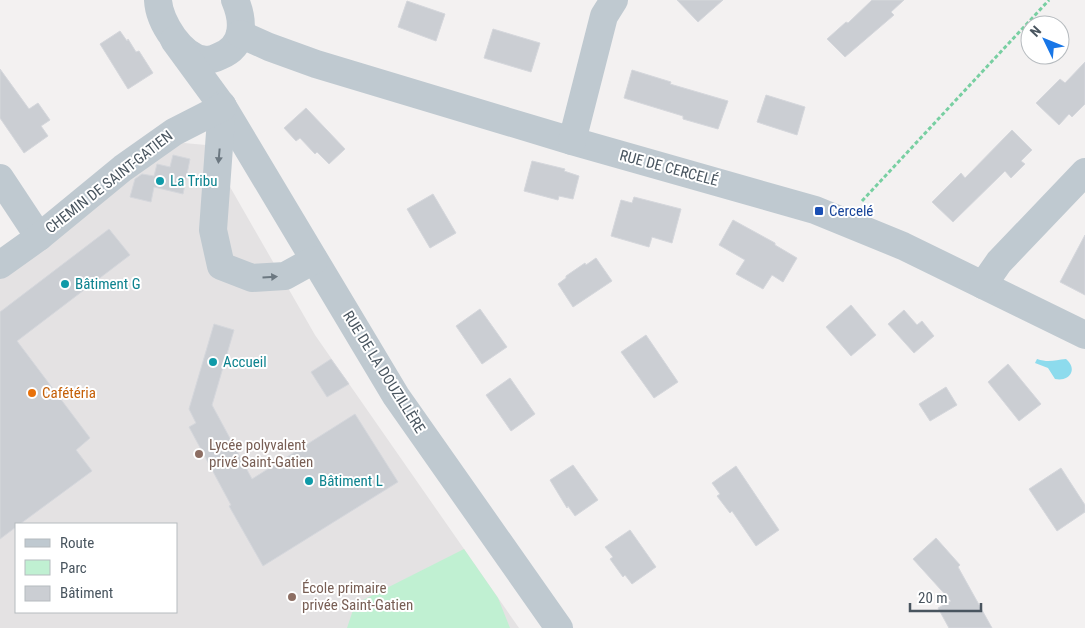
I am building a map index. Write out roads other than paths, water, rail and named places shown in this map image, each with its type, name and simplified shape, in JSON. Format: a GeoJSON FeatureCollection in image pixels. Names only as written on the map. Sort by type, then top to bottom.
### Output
{"type":"FeatureCollection","features":[{"type":"Feature","properties":{"kind":"street"},"geometry":{"type":"LineString","coordinates":[[158,0],[165,24],[174,40],[191,55],[206,60],[212,60],[223,55],[235,46],[240,34],[240,18],[235,0]]}},
{"type":"Feature","properties":{"kind":"street"},"geometry":{"type":"LineString","coordinates":[[572,141],[604,16],[614,0]]}},
{"type":"Feature","properties":{"kind":"street","name":"RUE DE CERCELÉ"},"geometry":{"type":"LineString","coordinates":[[240,34],[316,64],[572,141],[790,201],[850,223],[902,246],[1085,335]]}},
{"type":"Feature","properties":{"kind":"street","name":"RUE DE LA DOUZILLÈRE"},"geometry":{"type":"LineString","coordinates":[[174,40],[223,107],[396,396],[559,628]]}},
{"type":"Feature","properties":{"kind":"street","name":"RUE DE LA DOUZILLÈRE"},"geometry":{"type":"LineString","coordinates":[[212,60],[216,90],[223,107]]}},
{"type":"Feature","properties":{"kind":"street"},"geometry":{"type":"LineString","coordinates":[[223,107],[213,230],[221,266],[252,278],[285,276],[314,260]]}},
{"type":"Feature","properties":{"kind":"street","name":"CHEMIN DE SAINT-GATIEN"},"geometry":{"type":"LineString","coordinates":[[0,265],[123,168],[174,132],[223,107]]}},
{"type":"Feature","properties":{"kind":"street"},"geometry":{"type":"LineString","coordinates":[[983,285],[999,262],[1085,172]]}},
{"type":"Feature","properties":{"kind":"street"},"geometry":{"type":"LineString","coordinates":[[0,178],[39,236]]}},
{"type":"Feature","properties":{"kind":"water"},"geometry":{"type":"Polygon","coordinates":[[[1037,359],[1049,361],[1066,359],[1070,363],[1071,374],[1065,379],[1055,379],[1048,368],[1035,363],[1037,359]]]}},
{"type":"Feature","properties":{"kind":"place","name":"La Tribu"},"geometry":{"type":"Point","coordinates":[160,181]}},
{"type":"Feature","properties":{"kind":"place","name":"Cercelé"},"geometry":{"type":"Point","coordinates":[819,211]}},
{"type":"Feature","properties":{"kind":"place","name":"Bâtiment G"},"geometry":{"type":"Point","coordinates":[65,284]}},
{"type":"Feature","properties":{"kind":"place","name":"Accueil"},"geometry":{"type":"Point","coordinates":[213,362]}},
{"type":"Feature","properties":{"kind":"place","name":"Cafétéria"},"geometry":{"type":"Point","coordinates":[32,393]}},
{"type":"Feature","properties":{"kind":"place","name":"Lycée polyvalent privé Saint-Gatien"},"geometry":{"type":"Point","coordinates":[199,454]}},
{"type":"Feature","properties":{"kind":"place","name":"Bâtiment L"},"geometry":{"type":"Point","coordinates":[309,481]}},
{"type":"Feature","properties":{"kind":"place","name":"École primaire privée Saint-Gatien"},"geometry":{"type":"Point","coordinates":[292,597]}}]}
